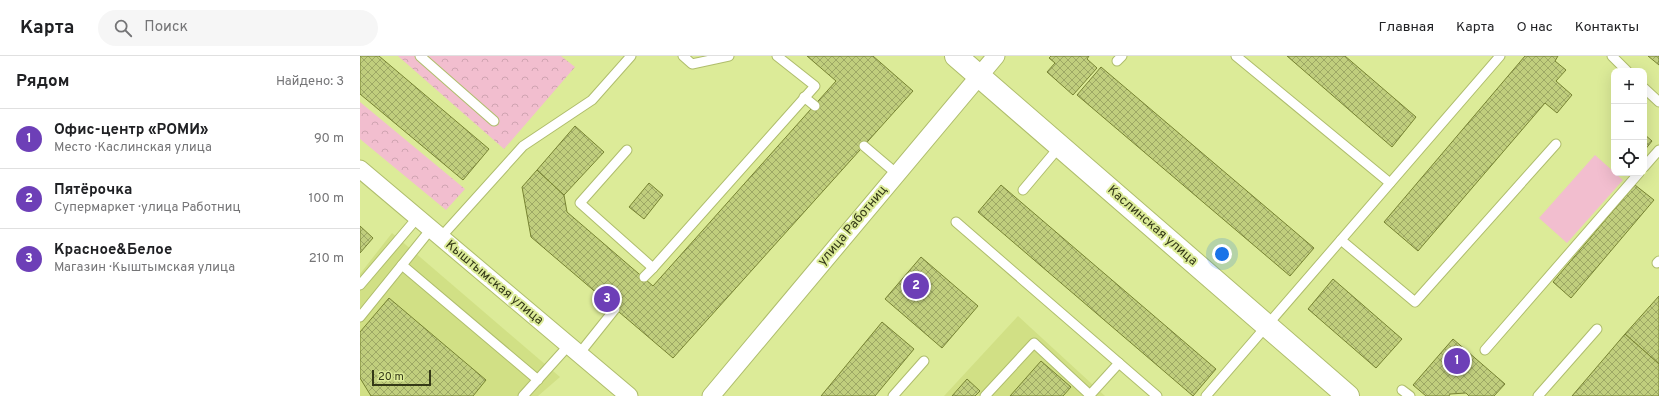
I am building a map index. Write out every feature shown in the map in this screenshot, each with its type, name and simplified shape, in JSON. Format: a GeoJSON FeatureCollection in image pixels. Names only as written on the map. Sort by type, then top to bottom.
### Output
{"type":"FeatureCollection","features":[{"type":"Feature","properties":{"kind":"main road","name":"Каслинская улица"},"geometry":{"type":"LineString","coordinates":[[956,56],[1348,396]]}},
{"type":"Feature","properties":{"kind":"street","name":"улица Работниц"},"geometry":{"type":"LineString","coordinates":[[711,396],[996,56]]}},
{"type":"Feature","properties":{"kind":"street","name":"Кыштымская улица"},"geometry":{"type":"LineString","coordinates":[[360,169],[629,396]]}},
{"type":"Feature","properties":{"kind":"lane"},"geometry":{"type":"LineString","coordinates":[[420,56],[494,121]]}},
{"type":"Feature","properties":{"kind":"lane"},"geometry":{"type":"LineString","coordinates":[[360,317],[402,265],[523,146],[592,100],[631,56]]}},
{"type":"Feature","properties":{"kind":"lane"},"geometry":{"type":"LineString","coordinates":[[683,56],[692,64],[729,56]]}},
{"type":"Feature","properties":{"kind":"lane"},"geometry":{"type":"LineString","coordinates":[[644,277],[815,86],[777,56]]}},
{"type":"Feature","properties":{"kind":"lane"},"geometry":{"type":"LineString","coordinates":[[1236,56],[1390,183]]}},
{"type":"Feature","properties":{"kind":"lane"},"geometry":{"type":"LineString","coordinates":[[1206,396],[1500,56]]}},
{"type":"Feature","properties":{"kind":"lane"},"geometry":{"type":"LineString","coordinates":[[1612,56],[1624,68]]}},
{"type":"Feature","properties":{"kind":"lane"},"geometry":{"type":"LineString","coordinates":[[1647,91],[1659,102]]}},
{"type":"Feature","properties":{"kind":"lane"},"geometry":{"type":"LineString","coordinates":[[804,97],[815,106]]}},
{"type":"Feature","properties":{"kind":"lane"},"geometry":{"type":"LineString","coordinates":[[1342,240],[1415,302],[1556,144]]}},
{"type":"Feature","properties":{"kind":"lane"},"geometry":{"type":"LineString","coordinates":[[864,146],[897,174]]}},
{"type":"Feature","properties":{"kind":"lane"},"geometry":{"type":"LineString","coordinates":[[1023,190],[1060,146]]}},
{"type":"Feature","properties":{"kind":"lane"},"geometry":{"type":"LineString","coordinates":[[627,150],[580,203],[653,268]]}},
{"type":"Feature","properties":{"kind":"lane"},"geometry":{"type":"LineString","coordinates":[[1647,164],[1659,150]]}},
{"type":"Feature","properties":{"kind":"lane"},"geometry":{"type":"LineString","coordinates":[[1485,350],[1636,176]]}},
{"type":"Feature","properties":{"kind":"lane"},"geometry":{"type":"LineString","coordinates":[[360,285],[418,217]]}},
{"type":"Feature","properties":{"kind":"lane"},"geometry":{"type":"LineString","coordinates":[[956,222],[1157,396]]}},
{"type":"Feature","properties":{"kind":"lane"},"geometry":{"type":"LineString","coordinates":[[402,265],[538,380]]}},
{"type":"Feature","properties":{"kind":"lane"},"geometry":{"type":"LineString","coordinates":[[523,396],[538,380],[574,349],[615,309]]}},
{"type":"Feature","properties":{"kind":"lane"},"geometry":{"type":"LineString","coordinates":[[1538,396],[1597,329]]}},
{"type":"Feature","properties":{"kind":"lane"},"geometry":{"type":"LineString","coordinates":[[985,396],[1034,343],[1090,395],[1119,363]]}},
{"type":"Feature","properties":{"kind":"lane"},"geometry":{"type":"LineString","coordinates":[[893,396],[924,361]]}},
{"type":"Feature","properties":{"kind":"lane"},"geometry":{"type":"LineString","coordinates":[[1402,390],[1410,396]]}},
{"type":"Feature","properties":{"kind":"shaded area"},"geometry":{"type":"Polygon","coordinates":[[[392,233],[560,377],[538,396],[360,396],[360,274],[392,233]]]}},
{"type":"Feature","properties":{"kind":"shaded area"},"geometry":{"type":"Polygon","coordinates":[[[1018,316],[1105,396],[944,396],[1018,316]]]}},
{"type":"Feature","properties":{"kind":"green space"},"geometry":{"type":"Polygon","coordinates":[[[398,56],[561,56],[575,67],[504,149],[398,56]]]}},
{"type":"Feature","properties":{"kind":"green space"},"geometry":{"type":"Polygon","coordinates":[[[360,102],[465,189],[446,210],[360,139],[360,102]]]}},
{"type":"Feature","properties":{"kind":"green space"},"geometry":{"type":"Polygon","coordinates":[[[1595,155],[1611,169],[1611,176],[1619,176],[1623,180],[1567,243],[1539,218],[1595,155]]]}},
{"type":"Feature","properties":{"kind":"building"},"geometry":{"type":"Polygon","coordinates":[[[360,56],[379,56],[489,149],[463,180],[360,94],[360,56]]]}},
{"type":"Feature","properties":{"kind":"building"},"geometry":{"type":"Polygon","coordinates":[[[807,56],[873,56],[913,91],[673,358],[531,237],[522,187],[537,170],[564,195],[567,212],[653,286],[836,81],[807,56]]]}},
{"type":"Feature","properties":{"kind":"building"},"geometry":{"type":"Polygon","coordinates":[[[1051,56],[1089,56],[1087,59],[1097,68],[1073,95],[1047,72],[1055,63],[1049,58],[1051,56]]]}},
{"type":"Feature","properties":{"kind":"building"},"geometry":{"type":"Polygon","coordinates":[[[1287,56],[1345,56],[1416,117],[1392,147],[1287,56]]]}},
{"type":"Feature","properties":{"kind":"building"},"geometry":{"type":"Polygon","coordinates":[[[1525,56],[1558,56],[1555,61],[1566,70],[1556,81],[1572,95],[1557,113],[1545,103],[1418,251],[1384,222],[1525,56]]]}},
{"type":"Feature","properties":{"kind":"building"},"geometry":{"type":"Polygon","coordinates":[[[1648,56],[1659,56],[1659,65],[1648,56]]]}},
{"type":"Feature","properties":{"kind":"building"},"geometry":{"type":"Polygon","coordinates":[[[1101,67],[1314,248],[1290,276],[1077,95],[1101,67]]]}},
{"type":"Feature","properties":{"kind":"building"},"geometry":{"type":"Polygon","coordinates":[[[575,126],[604,152],[564,195],[537,170],[575,126]]]}},
{"type":"Feature","properties":{"kind":"building"},"geometry":{"type":"Polygon","coordinates":[[[1647,137],[1652,141],[1647,147],[1647,137]]]}},
{"type":"Feature","properties":{"kind":"building"},"geometry":{"type":"Polygon","coordinates":[[[649,183],[663,195],[644,219],[629,207],[649,183]]]}},
{"type":"Feature","properties":{"kind":"building"},"geometry":{"type":"Polygon","coordinates":[[[1001,185],[1216,369],[1193,396],[978,212],[1001,185]]]}},
{"type":"Feature","properties":{"kind":"building"},"geometry":{"type":"Polygon","coordinates":[[[1635,185],[1654,200],[1571,298],[1553,282],[1635,185]]]}},
{"type":"Feature","properties":{"kind":"building"},"geometry":{"type":"Polygon","coordinates":[[[360,226],[373,238],[360,253],[360,226]]]}},
{"type":"Feature","properties":{"kind":"building"},"geometry":{"type":"Polygon","coordinates":[[[921,257],[978,306],[942,348],[885,299],[921,257]]]}},
{"type":"Feature","properties":{"kind":"building"},"geometry":{"type":"Polygon","coordinates":[[[1333,279],[1402,339],[1376,368],[1308,309],[1333,279]]]}},
{"type":"Feature","properties":{"kind":"building"},"geometry":{"type":"Polygon","coordinates":[[[1659,296],[1659,364],[1625,334],[1659,296]]]}},
{"type":"Feature","properties":{"kind":"building"},"geometry":{"type":"Polygon","coordinates":[[[389,298],[486,380],[473,396],[371,396],[360,378],[360,332],[389,298]]]}},
{"type":"Feature","properties":{"kind":"building"},"geometry":{"type":"Polygon","coordinates":[[[882,322],[914,349],[875,396],[821,396],[882,322]]]}},
{"type":"Feature","properties":{"kind":"building"},"geometry":{"type":"Polygon","coordinates":[[[1625,334],[1659,364],[1659,396],[1572,396],[1625,334]]]}},
{"type":"Feature","properties":{"kind":"building"},"geometry":{"type":"Polygon","coordinates":[[[1453,339],[1505,384],[1494,396],[1469,396],[1466,393],[1450,394],[1449,396],[1426,396],[1413,385],[1453,339]]]}},
{"type":"Feature","properties":{"kind":"building"},"geometry":{"type":"Polygon","coordinates":[[[1041,361],[1071,387],[1063,396],[1010,396],[1041,361]]]}},
{"type":"Feature","properties":{"kind":"building"},"geometry":{"type":"Polygon","coordinates":[[[967,379],[980,391],[975,396],[952,396],[967,379]]]}},
{"type":"Feature","properties":{"kind":"place","name":"Пятёрочка"},"geometry":{"type":"Point","coordinates":[916,286]}},
{"type":"Feature","properties":{"kind":"place","name":"Красное&Белое"},"geometry":{"type":"Point","coordinates":[607,299]}},
{"type":"Feature","properties":{"kind":"place","name":"Офис-центр «РОМИ»"},"geometry":{"type":"Point","coordinates":[1457,361]}}]}
